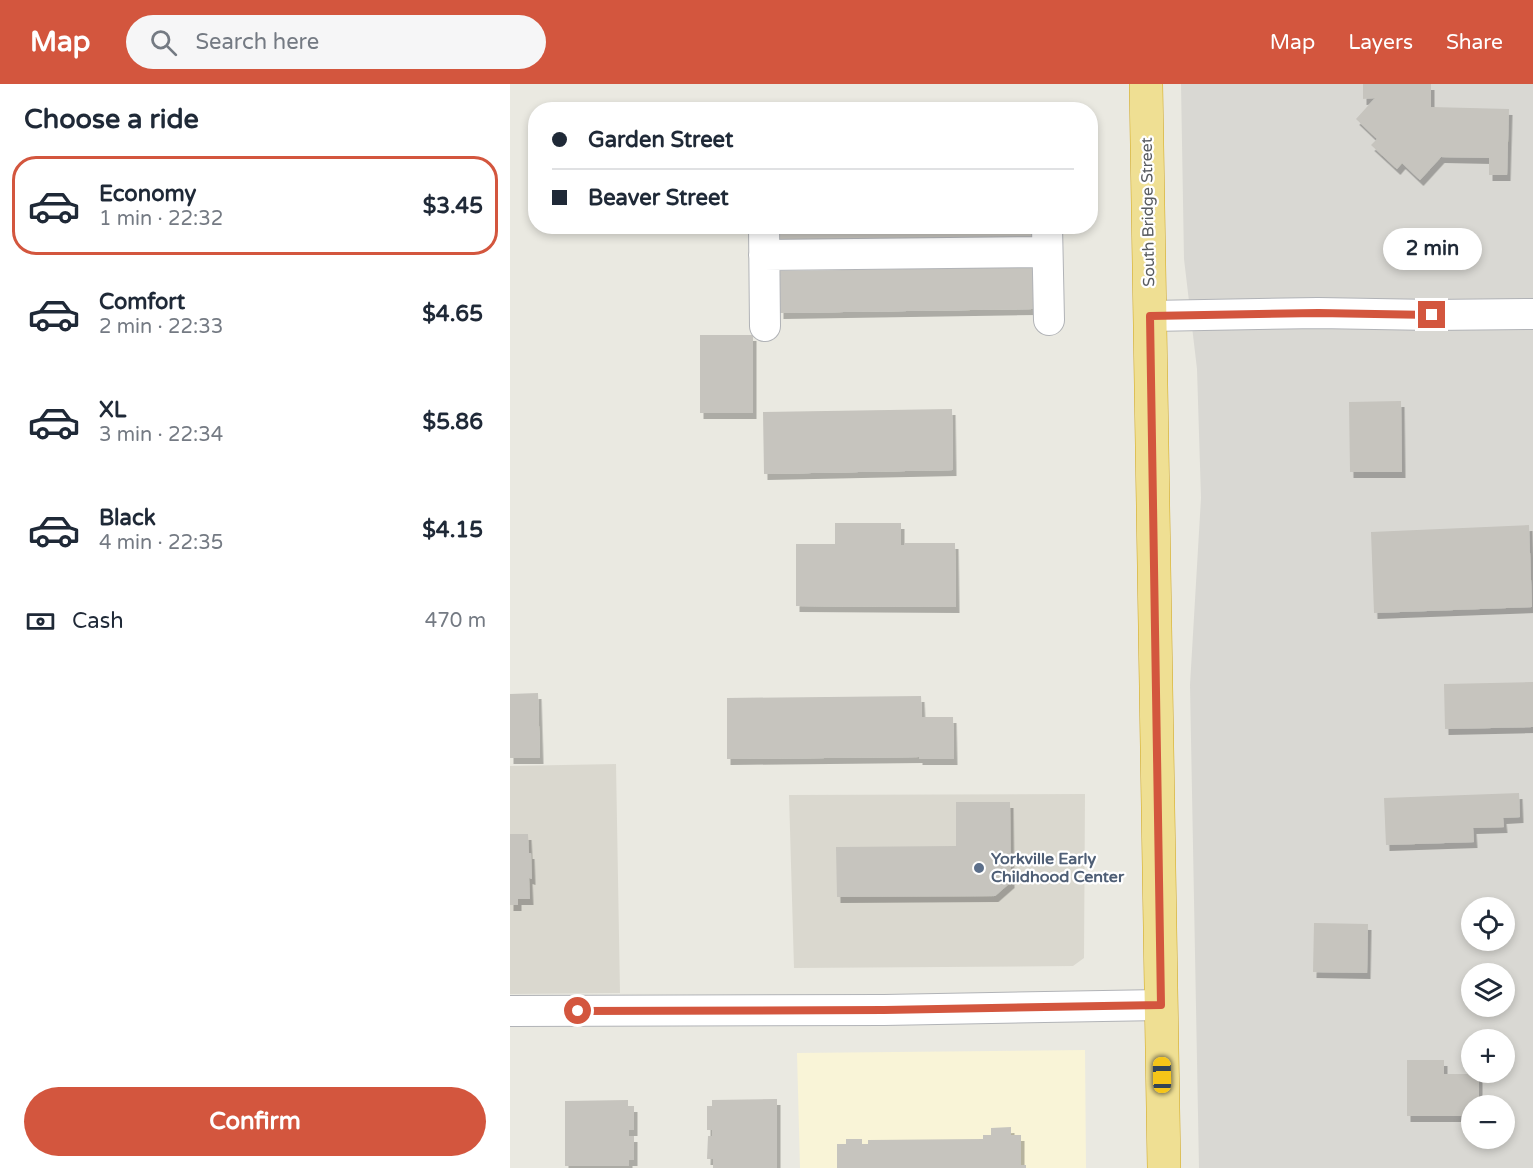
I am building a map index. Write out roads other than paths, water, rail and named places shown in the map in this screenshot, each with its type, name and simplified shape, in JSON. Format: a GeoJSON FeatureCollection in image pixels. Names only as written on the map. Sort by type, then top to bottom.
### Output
{"type":"FeatureCollection","features":[{"type":"Feature","properties":{"kind":"highway","name":"South Bridge Street"},"geometry":{"type":"LineString","coordinates":[[1146,84],[1164,1168]]}},
{"type":"Feature","properties":{"kind":"street"},"geometry":{"type":"LineString","coordinates":[[765,326],[764,241],[1047,239],[1049,320]]}},
{"type":"Feature","properties":{"kind":"street"},"geometry":{"type":"LineString","coordinates":[[1150,316],[1318,313],[1533,314]]}},
{"type":"Feature","properties":{"kind":"street"},"geometry":{"type":"LineString","coordinates":[[510,1011],[872,1010],[1161,1005]]}},
{"type":"Feature","properties":{"kind":"place","name":"Yorkville Early Childhood Center"},"geometry":{"type":"Point","coordinates":[979,868]}}]}
